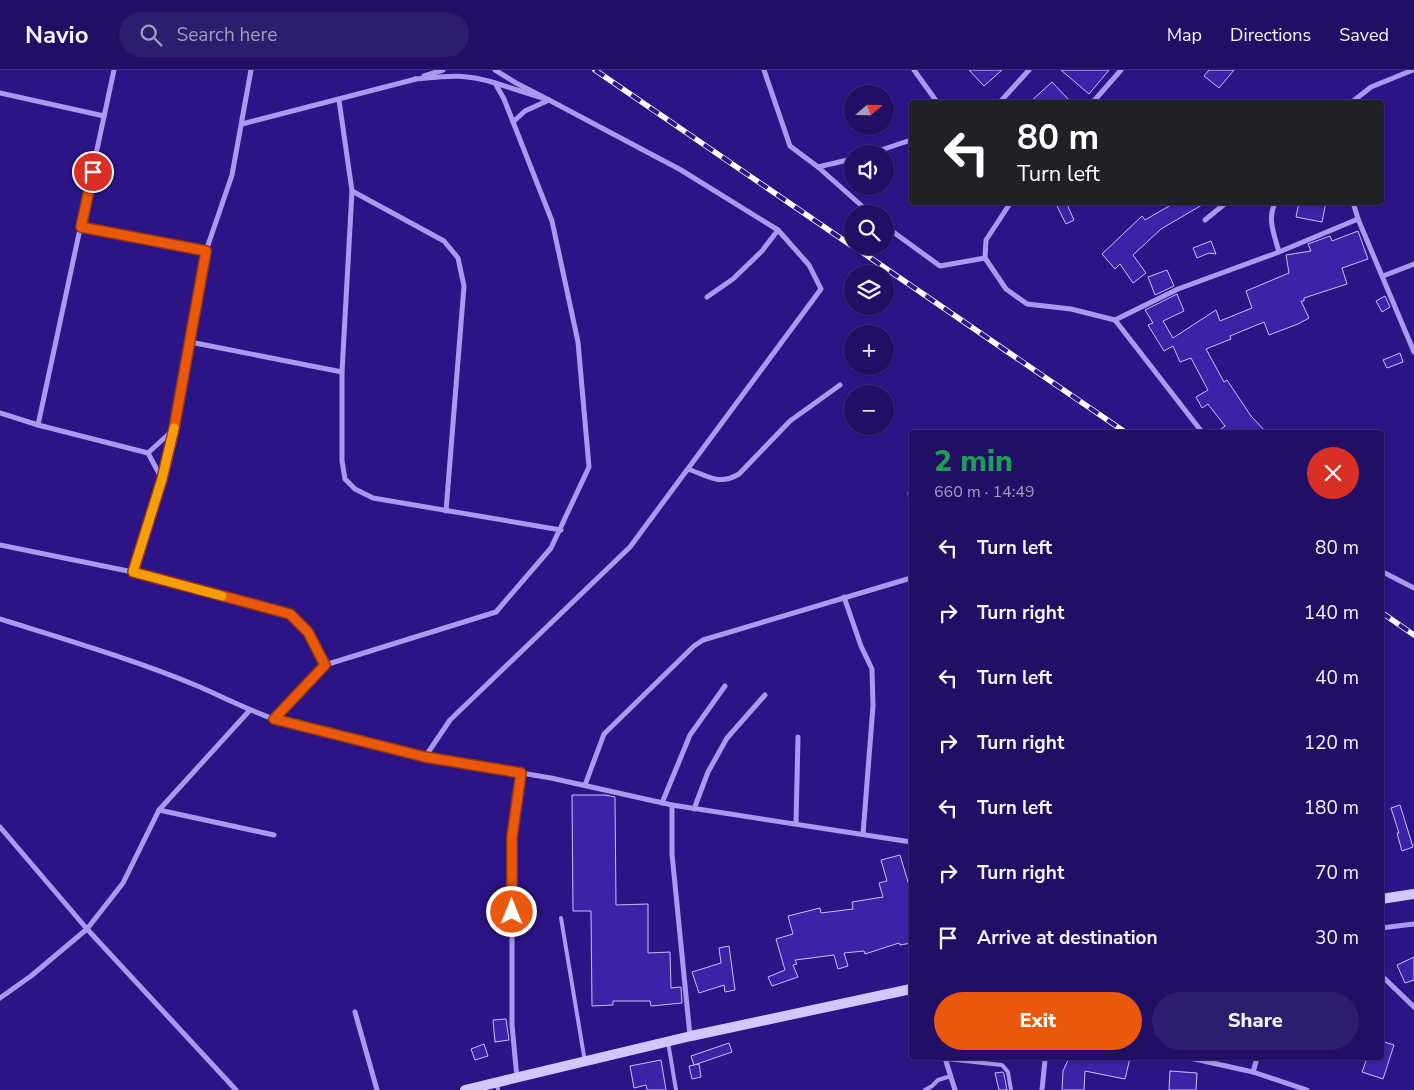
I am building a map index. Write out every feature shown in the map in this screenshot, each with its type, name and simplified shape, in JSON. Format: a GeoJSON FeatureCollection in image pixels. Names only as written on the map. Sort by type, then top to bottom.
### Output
{"type":"FeatureCollection","features":[{"type":"Feature","properties":{"kind":"main road"},"geometry":{"type":"LineString","coordinates":[[1384,899],[1414,894]]}},
{"type":"Feature","properties":{"kind":"main road"},"geometry":{"type":"LineString","coordinates":[[465,1090],[498,1086],[517,1078],[690,1036],[909,989]]}},
{"type":"Feature","properties":{"kind":"street"},"geometry":{"type":"LineString","coordinates":[[38,425],[114,70]]}},
{"type":"Feature","properties":{"kind":"street"},"geometry":{"type":"LineString","coordinates":[[133,572],[162,479],[174,429],[206,251],[232,175],[251,70]]}},
{"type":"Feature","properties":{"kind":"street"},"geometry":{"type":"LineString","coordinates":[[242,124],[339,100],[443,70]]}},
{"type":"Feature","properties":{"kind":"street"},"geometry":{"type":"LineString","coordinates":[[425,757],[450,720],[630,547],[821,289],[810,266],[778,230],[681,170],[516,83],[495,70]]}},
{"type":"Feature","properties":{"kind":"street"},"geometry":{"type":"LineString","coordinates":[[764,70],[790,146],[818,167],[861,205]]}},
{"type":"Feature","properties":{"kind":"street"},"geometry":{"type":"LineString","coordinates":[[914,70],[936,100]]}},
{"type":"Feature","properties":{"kind":"street"},"geometry":{"type":"LineString","coordinates":[[1002,100],[1029,70]]}},
{"type":"Feature","properties":{"kind":"street"},"geometry":{"type":"LineString","coordinates":[[1095,100],[1121,70]]}},
{"type":"Feature","properties":{"kind":"street"},"geometry":{"type":"LineString","coordinates":[[1355,100],[1371,87],[1413,70]]}},
{"type":"Feature","properties":{"kind":"street"},"geometry":{"type":"LineString","coordinates":[[415,79],[449,76],[474,77],[549,100]]}},
{"type":"Feature","properties":{"kind":"street"},"geometry":{"type":"LineString","coordinates":[[274,719],[325,665],[496,612],[552,548],[589,467],[578,342],[552,221],[504,99],[494,83]]}},
{"type":"Feature","properties":{"kind":"street"},"geometry":{"type":"LineString","coordinates":[[0,93],[104,116]]}},
{"type":"Feature","properties":{"kind":"street"},"geometry":{"type":"LineString","coordinates":[[339,100],[352,191],[342,372],[342,461],[345,479],[355,490],[373,498],[561,530]]}},
{"type":"Feature","properties":{"kind":"street"},"geometry":{"type":"LineString","coordinates":[[513,122],[525,111],[549,100]]}},
{"type":"Feature","properties":{"kind":"street"},"geometry":{"type":"LineString","coordinates":[[894,146],[909,141]]}},
{"type":"Feature","properties":{"kind":"street"},"geometry":{"type":"LineString","coordinates":[[818,167],[844,161]]}},
{"type":"Feature","properties":{"kind":"street"},"geometry":{"type":"LineString","coordinates":[[352,191],[444,241],[458,258],[464,286],[446,511]]}},
{"type":"Feature","properties":{"kind":"street"},"geometry":{"type":"LineString","coordinates":[[1009,205],[986,240],[985,258],[1006,289],[1027,304],[1071,309],[1114,320],[1200,430]]}},
{"type":"Feature","properties":{"kind":"street"},"geometry":{"type":"LineString","coordinates":[[1205,220],[1223,205]]}},
{"type":"Feature","properties":{"kind":"street"},"geometry":{"type":"LineString","coordinates":[[1274,205],[1271,224],[1279,252]]}},
{"type":"Feature","properties":{"kind":"street"},"geometry":{"type":"LineString","coordinates":[[1354,205],[1414,352]]}},
{"type":"Feature","properties":{"kind":"street"},"geometry":{"type":"LineString","coordinates":[[1114,320],[1178,288],[1279,252],[1358,218]]}},
{"type":"Feature","properties":{"kind":"street"},"geometry":{"type":"LineString","coordinates":[[81,227],[206,251]]}},
{"type":"Feature","properties":{"kind":"street"},"geometry":{"type":"LineString","coordinates":[[707,296],[733,279],[762,251],[778,230]]}},
{"type":"Feature","properties":{"kind":"street"},"geometry":{"type":"LineString","coordinates":[[894,233],[940,266],[985,258]]}},
{"type":"Feature","properties":{"kind":"street"},"geometry":{"type":"LineString","coordinates":[[1383,276],[1414,264]]}},
{"type":"Feature","properties":{"kind":"street"},"geometry":{"type":"LineString","coordinates":[[190,342],[342,372]]}},
{"type":"Feature","properties":{"kind":"street"},"geometry":{"type":"LineString","coordinates":[[688,469],[720,480],[729,480],[738,474],[790,421],[840,385]]}},
{"type":"Feature","properties":{"kind":"street"},"geometry":{"type":"LineString","coordinates":[[0,413],[38,425],[148,452],[162,479]]}},
{"type":"Feature","properties":{"kind":"street"},"geometry":{"type":"LineString","coordinates":[[148,452],[174,429]]}},
{"type":"Feature","properties":{"kind":"street"},"geometry":{"type":"LineString","coordinates":[[0,544],[133,572],[290,614],[308,632],[325,665]]}},
{"type":"Feature","properties":{"kind":"street"},"geometry":{"type":"LineString","coordinates":[[1384,573],[1414,588]]}},
{"type":"Feature","properties":{"kind":"street"},"geometry":{"type":"LineString","coordinates":[[584,785],[604,734],[694,646],[713,636],[763,623],[909,579]]}},
{"type":"Feature","properties":{"kind":"street"},"geometry":{"type":"LineString","coordinates":[[844,597],[860,646],[869,659],[872,669],[873,706],[863,834]]}},
{"type":"Feature","properties":{"kind":"street"},"geometry":{"type":"LineString","coordinates":[[0,619],[81,644],[190,684],[274,719],[425,757],[584,785],[694,809],[909,842]]}},
{"type":"Feature","properties":{"kind":"street"},"geometry":{"type":"LineString","coordinates":[[662,803],[690,735],[725,686]]}},
{"type":"Feature","properties":{"kind":"street"},"geometry":{"type":"LineString","coordinates":[[694,809],[708,772],[727,738],[764,695]]}},
{"type":"Feature","properties":{"kind":"street"},"geometry":{"type":"LineString","coordinates":[[0,998],[31,976],[87,929],[124,883],[159,810],[250,710]]}},
{"type":"Feature","properties":{"kind":"street"},"geometry":{"type":"LineString","coordinates":[[796,824],[798,737]]}},
{"type":"Feature","properties":{"kind":"street"},"geometry":{"type":"LineString","coordinates":[[517,1078],[512,1025],[512,837],[521,773]]}},
{"type":"Feature","properties":{"kind":"street"},"geometry":{"type":"LineString","coordinates":[[672,805],[672,854],[690,1036]]}},
{"type":"Feature","properties":{"kind":"street"},"geometry":{"type":"LineString","coordinates":[[159,810],[274,836]]}},
{"type":"Feature","properties":{"kind":"street"},"geometry":{"type":"LineString","coordinates":[[0,827],[87,929],[236,1090]]}},
{"type":"Feature","properties":{"kind":"street"},"geometry":{"type":"LineString","coordinates":[[1384,928],[1414,924]]}},
{"type":"Feature","properties":{"kind":"street"},"geometry":{"type":"LineString","coordinates":[[1384,979],[1414,1007]]}},
{"type":"Feature","properties":{"kind":"street"},"geometry":{"type":"LineString","coordinates":[[355,1012],[377,1090]]}},
{"type":"Feature","properties":{"kind":"street"},"geometry":{"type":"LineString","coordinates":[[946,1060],[954,1090]]}},
{"type":"Feature","properties":{"kind":"street"},"geometry":{"type":"LineString","coordinates":[[1042,1090],[1046,1060]]}},
{"type":"Feature","properties":{"kind":"street"},"geometry":{"type":"LineString","coordinates":[[1199,1060],[1253,1072],[1307,1090]]}},
{"type":"Feature","properties":{"kind":"street"},"geometry":{"type":"LineString","coordinates":[[1253,1072],[1256,1060]]}},
{"type":"Feature","properties":{"kind":"lane"},"geometry":{"type":"LineString","coordinates":[[561,918],[585,1062]]}},
{"type":"Feature","properties":{"kind":"lane"},"geometry":{"type":"LineString","coordinates":[[668,1042],[676,1090]]}},
{"type":"Feature","properties":{"kind":"lane"},"geometry":{"type":"LineString","coordinates":[[961,1060],[1002,1065],[1008,1072],[1011,1090]]}},
{"type":"Feature","properties":{"kind":"lane"},"geometry":{"type":"LineString","coordinates":[[925,1090],[938,1080],[950,1076]]}},
{"type":"Feature","properties":{"kind":"building"},"geometry":{"type":"Polygon","coordinates":[[[969,70],[1002,70],[984,86],[969,70]]]}},
{"type":"Feature","properties":{"kind":"building"},"geometry":{"type":"Polygon","coordinates":[[[1061,70],[1109,70],[1089,94],[1061,70]]]}},
{"type":"Feature","properties":{"kind":"building"},"geometry":{"type":"Polygon","coordinates":[[[1209,70],[1234,70],[1219,88],[1204,76],[1209,70]]]}},
{"type":"Feature","properties":{"kind":"building"},"geometry":{"type":"Polygon","coordinates":[[[1052,82],[1069,100],[1032,100],[1052,82]]]}},
{"type":"Feature","properties":{"kind":"building"},"geometry":{"type":"Polygon","coordinates":[[[1056,205],[1067,205],[1074,220],[1066,224],[1056,205]]]}},
{"type":"Feature","properties":{"kind":"building"},"geometry":{"type":"Polygon","coordinates":[[[1171,205],[1202,205],[1161,229],[1133,255],[1146,273],[1133,283],[1120,264],[1115,269],[1102,254],[1142,216],[1145,220],[1171,205]]]}},
{"type":"Feature","properties":{"kind":"building"},"geometry":{"type":"Polygon","coordinates":[[[1298,205],[1325,205],[1322,222],[1296,217],[1298,205]]]}},
{"type":"Feature","properties":{"kind":"building"},"geometry":{"type":"Polygon","coordinates":[[[1358,231],[1368,259],[1342,268],[1347,284],[1304,298],[1304,301],[1301,301],[1309,318],[1269,335],[1264,322],[1230,336],[1231,339],[1206,349],[1224,382],[1227,380],[1251,416],[1264,430],[1220,430],[1225,426],[1208,404],[1202,408],[1196,397],[1208,390],[1191,358],[1180,362],[1173,346],[1164,351],[1148,325],[1153,323],[1145,310],[1177,294],[1184,311],[1163,321],[1173,338],[1216,310],[1220,321],[1252,308],[1246,291],[1289,273],[1286,255],[1311,251],[1308,244],[1330,236],[1332,241],[1358,231]]]}},
{"type":"Feature","properties":{"kind":"building"},"geometry":{"type":"Polygon","coordinates":[[[1211,241],[1216,254],[1209,253],[1197,258],[1193,248],[1211,241]]]}},
{"type":"Feature","properties":{"kind":"building"},"geometry":{"type":"Polygon","coordinates":[[[1167,270],[1174,286],[1155,295],[1148,277],[1167,270]]]}},
{"type":"Feature","properties":{"kind":"building"},"geometry":{"type":"Polygon","coordinates":[[[1385,296],[1390,307],[1382,312],[1376,301],[1385,296]]]}},
{"type":"Feature","properties":{"kind":"building"},"geometry":{"type":"Polygon","coordinates":[[[1400,353],[1403,362],[1387,368],[1383,360],[1400,353]]]}},
{"type":"Feature","properties":{"kind":"building"},"geometry":{"type":"Polygon","coordinates":[[[572,795],[605,795],[615,797],[616,905],[648,904],[648,953],[670,952],[671,988],[681,987],[682,1003],[651,1006],[650,1001],[613,1001],[613,1005],[592,1006],[591,911],[573,911],[572,795]]]}},
{"type":"Feature","properties":{"kind":"building"},"geometry":{"type":"Polygon","coordinates":[[[1400,805],[1413,847],[1402,851],[1397,833],[1399,833],[1391,808],[1400,805]]]}},
{"type":"Feature","properties":{"kind":"building"},"geometry":{"type":"Polygon","coordinates":[[[900,855],[909,885],[909,943],[900,945],[899,943],[865,954],[864,951],[844,953],[848,966],[838,969],[834,955],[795,960],[797,964],[793,965],[798,977],[772,986],[768,977],[785,970],[776,939],[793,934],[788,916],[820,908],[821,913],[853,909],[852,902],[883,897],[879,883],[887,881],[881,860],[900,855]]]}},
{"type":"Feature","properties":{"kind":"building"},"geometry":{"type":"Polygon","coordinates":[[[729,946],[735,990],[725,992],[724,985],[699,993],[692,972],[721,963],[719,948],[729,946]]]}},
{"type":"Feature","properties":{"kind":"building"},"geometry":{"type":"Polygon","coordinates":[[[1414,957],[1414,980],[1405,983],[1397,965],[1414,957]]]}},
{"type":"Feature","properties":{"kind":"building"},"geometry":{"type":"Polygon","coordinates":[[[506,1019],[509,1040],[495,1042],[493,1020],[506,1019]]]}},
{"type":"Feature","properties":{"kind":"building"},"geometry":{"type":"Polygon","coordinates":[[[1384,1042],[1394,1045],[1383,1079],[1362,1072],[1366,1060],[1384,1060],[1384,1042]]]}},
{"type":"Feature","properties":{"kind":"building"},"geometry":{"type":"Polygon","coordinates":[[[729,1043],[732,1052],[694,1065],[691,1056],[729,1043]]]}},
{"type":"Feature","properties":{"kind":"building"},"geometry":{"type":"Polygon","coordinates":[[[484,1044],[488,1056],[475,1060],[471,1049],[484,1044]]]}},
{"type":"Feature","properties":{"kind":"building"},"geometry":{"type":"Polygon","coordinates":[[[661,1060],[666,1090],[647,1090],[646,1085],[634,1088],[630,1066],[661,1060]]]}},
{"type":"Feature","properties":{"kind":"building"},"geometry":{"type":"Polygon","coordinates":[[[1068,1060],[1130,1060],[1125,1079],[1085,1071],[1084,1090],[1062,1090],[1063,1071],[1068,1060]]]}},
{"type":"Feature","properties":{"kind":"building"},"geometry":{"type":"Polygon","coordinates":[[[699,1064],[701,1077],[692,1079],[689,1066],[699,1064]]]}},
{"type":"Feature","properties":{"kind":"building"},"geometry":{"type":"Polygon","coordinates":[[[1170,1071],[1197,1073],[1196,1090],[1169,1090],[1170,1071]]]}},
{"type":"Feature","properties":{"kind":"building"},"geometry":{"type":"Polygon","coordinates":[[[1003,1072],[1007,1090],[999,1090],[995,1073],[1003,1072]]]}},
{"type":"Feature","properties":{"kind":"railway"},"geometry":{"type":"LineString","coordinates":[[595,70],[844,241]]}},
{"type":"Feature","properties":{"kind":"railway"},"geometry":{"type":"LineString","coordinates":[[866,255],[1122,430]]}},
{"type":"Feature","properties":{"kind":"railway"},"geometry":{"type":"LineString","coordinates":[[1384,614],[1414,635]]}},
{"type":"Feature","properties":{"kind":"slow traffic"},"geometry":{"type":"LineString","coordinates":[[174,428],[162,479],[133,572],[222,596]]}},
{"type":"Feature","properties":{"kind":"route"},"geometry":{"type":"LineString","coordinates":[[93,172],[81,227],[206,251],[174,429],[162,479],[133,572],[290,614],[308,632],[325,665],[274,719],[425,757],[521,773],[512,837],[512,912]]}}]}
